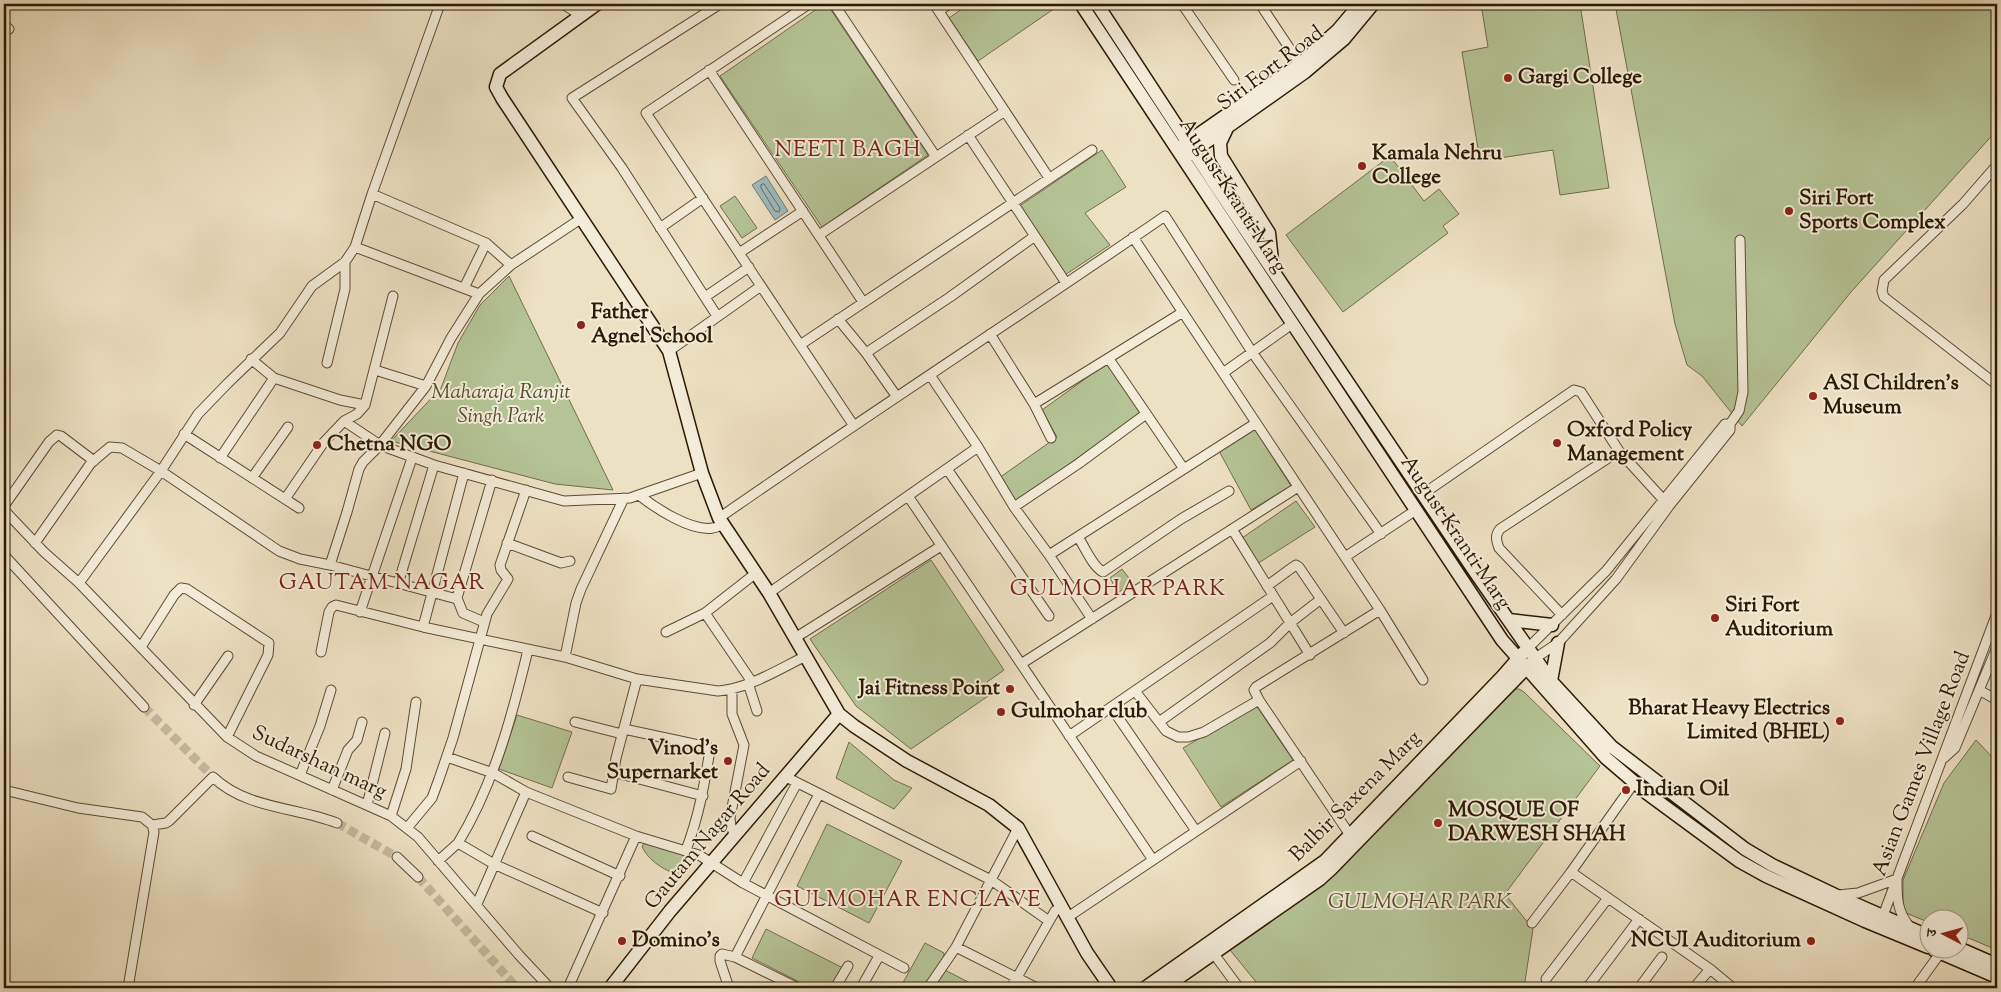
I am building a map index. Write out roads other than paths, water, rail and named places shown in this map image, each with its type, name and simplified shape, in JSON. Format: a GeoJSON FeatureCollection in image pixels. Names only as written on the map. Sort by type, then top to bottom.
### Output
{"type":"FeatureCollection","features":[{"type":"Feature","properties":{"kind":"street"},"geometry":{"type":"LineString","coordinates":[[79,583],[161,471],[198,414],[280,333],[312,286],[345,262],[356,247],[372,194],[440,4]]}},
{"type":"Feature","properties":{"kind":"street"},"geometry":{"type":"LineString","coordinates":[[563,4],[580,15]]}},
{"type":"Feature","properties":{"kind":"street"},"geometry":{"type":"LineString","coordinates":[[597,4],[500,74],[496,87],[669,351],[702,473],[721,521],[769,593],[839,714],[907,761],[989,805],[1018,828],[1087,953],[1111,988]]}},
{"type":"Feature","properties":{"kind":"street"},"geometry":{"type":"LineString","coordinates":[[717,316],[622,168],[572,98],[720,4]]}},
{"type":"Feature","properties":{"kind":"street"},"geometry":{"type":"LineString","coordinates":[[809,4],[646,113],[854,426]]}},
{"type":"Feature","properties":{"kind":"street"},"geometry":{"type":"LineString","coordinates":[[834,4],[936,157]]}},
{"type":"Feature","properties":{"kind":"street"},"geometry":{"type":"LineString","coordinates":[[948,4],[936,7],[1049,178]]}},
{"type":"Feature","properties":{"kind":"street","name":"August Kranti Marg"},"geometry":{"type":"LineString","coordinates":[[1081,4],[1274,272],[1528,648]]}},
{"type":"Feature","properties":{"kind":"street","name":"August Kranti Marg"},"geometry":{"type":"LineString","coordinates":[[1098,4],[1292,324],[1502,640],[1551,681],[1612,747],[1726,836],[1772,865],[1835,895],[1918,941]]}},
{"type":"Feature","properties":{"kind":"street"},"geometry":{"type":"LineString","coordinates":[[1182,4],[1234,80]]}},
{"type":"Feature","properties":{"kind":"street"},"geometry":{"type":"LineString","coordinates":[[1260,4],[1300,64]]}},
{"type":"Feature","properties":{"kind":"street","name":"Siri Fort Road"},"geometry":{"type":"LineString","coordinates":[[1186,150],[1300,64],[1338,30],[1360,4]]}},
{"type":"Feature","properties":{"kind":"street","name":"Siri Fort Road"},"geometry":{"type":"LineString","coordinates":[[1186,150],[1227,128],[1306,72],[1344,38],[1373,4]]}},
{"type":"Feature","properties":{"kind":"street"},"geometry":{"type":"LineString","coordinates":[[710,70],[863,302]]}},
{"type":"Feature","properties":{"kind":"street"},"geometry":{"type":"LineString","coordinates":[[819,235],[1005,111]]}},
{"type":"Feature","properties":{"kind":"street"},"geometry":{"type":"LineString","coordinates":[[1227,128],[1220,143],[1221,156],[1269,233],[1274,272]]}},
{"type":"Feature","properties":{"kind":"street"},"geometry":{"type":"LineString","coordinates":[[968,135],[1066,283]]}},
{"type":"Feature","properties":{"kind":"street"},"geometry":{"type":"LineString","coordinates":[[800,344],[1092,150]]}},
{"type":"Feature","properties":{"kind":"street"},"geometry":{"type":"LineString","coordinates":[[1997,165],[1963,204],[1884,280],[1882,291],[1884,297],[1997,385]]}},
{"type":"Feature","properties":{"kind":"street"},"geometry":{"type":"LineString","coordinates":[[372,194],[486,243],[512,265]]}},
{"type":"Feature","properties":{"kind":"street"},"geometry":{"type":"LineString","coordinates":[[660,228],[703,198]]}},
{"type":"Feature","properties":{"kind":"street"},"geometry":{"type":"LineString","coordinates":[[739,253],[803,211]]}},
{"type":"Feature","properties":{"kind":"street"},"geometry":{"type":"LineString","coordinates":[[640,494],[647,502],[690,526],[713,528],[854,426],[1164,216],[1252,352],[1381,534]]}},
{"type":"Feature","properties":{"kind":"street"},"geometry":{"type":"LineString","coordinates":[[330,565],[359,469],[426,386],[479,294],[512,265],[582,218]]}},
{"type":"Feature","properties":{"kind":"street"},"geometry":{"type":"LineString","coordinates":[[866,353],[950,297],[1035,236]]}},
{"type":"Feature","properties":{"kind":"street"},"geometry":{"type":"LineString","coordinates":[[1133,238],[1380,610],[1423,680]]}},
{"type":"Feature","properties":{"kind":"street"},"geometry":{"type":"LineString","coordinates":[[1528,648],[1606,571],[1730,430],[1730,424],[1739,411],[1743,392],[1740,240]]}},
{"type":"Feature","properties":{"kind":"street"},"geometry":{"type":"LineString","coordinates":[[464,288],[486,243]]}},
{"type":"Feature","properties":{"kind":"street"},"geometry":{"type":"LineString","coordinates":[[356,247],[479,294]]}},
{"type":"Feature","properties":{"kind":"street"},"geometry":{"type":"LineString","coordinates":[[326,363],[345,289],[345,262]]}},
{"type":"Feature","properties":{"kind":"street"},"geometry":{"type":"LineString","coordinates":[[705,296],[749,268]]}},
{"type":"Feature","properties":{"kind":"street"},"geometry":{"type":"LineString","coordinates":[[669,351],[761,286]]}},
{"type":"Feature","properties":{"kind":"street"},"geometry":{"type":"LineString","coordinates":[[285,499],[324,442],[344,420],[357,414],[365,405],[393,296]]}},
{"type":"Feature","properties":{"kind":"street"},"geometry":{"type":"LineString","coordinates":[[1034,404],[1183,312]]}},
{"type":"Feature","properties":{"kind":"street"},"geometry":{"type":"LineString","coordinates":[[838,319],[866,353],[897,397]]}},
{"type":"Feature","properties":{"kind":"street"},"geometry":{"type":"LineString","coordinates":[[1223,373],[1292,324]]}},
{"type":"Feature","properties":{"kind":"street"},"geometry":{"type":"LineString","coordinates":[[990,334],[1034,404],[1051,438]]}},
{"type":"Feature","properties":{"kind":"street"},"geometry":{"type":"LineString","coordinates":[[252,359],[274,378],[340,400],[365,405]]}},
{"type":"Feature","properties":{"kind":"street"},"geometry":{"type":"LineString","coordinates":[[1109,359],[1184,469]]}},
{"type":"Feature","properties":{"kind":"street"},"geometry":{"type":"LineString","coordinates":[[375,370],[426,386]]}},
{"type":"Feature","properties":{"kind":"street"},"geometry":{"type":"LineString","coordinates":[[930,374],[978,447],[1014,507],[1092,619]]}},
{"type":"Feature","properties":{"kind":"street"},"geometry":{"type":"LineString","coordinates":[[220,458],[274,378]]}},
{"type":"Feature","properties":{"kind":"street"},"geometry":{"type":"LineString","coordinates":[[1423,494],[1574,390],[1581,392],[1619,451],[1666,503]]}},
{"type":"Feature","properties":{"kind":"street"},"geometry":{"type":"LineString","coordinates":[[1014,507],[1078,464],[1146,414]]}},
{"type":"Feature","properties":{"kind":"street"},"geometry":{"type":"LineString","coordinates":[[344,420],[380,445],[412,458],[564,501],[624,498],[702,473]]}},
{"type":"Feature","properties":{"kind":"street"},"geometry":{"type":"LineString","coordinates":[[1049,555],[1256,423]]}},
{"type":"Feature","properties":{"kind":"street"},"geometry":{"type":"LineString","coordinates":[[252,478],[288,427]]}},
{"type":"Feature","properties":{"kind":"street"},"geometry":{"type":"LineString","coordinates":[[184,434],[299,508]]}},
{"type":"Feature","properties":{"kind":"street"},"geometry":{"type":"LineString","coordinates":[[4,506],[7,499],[49,442],[57,435],[94,461]]}},
{"type":"Feature","properties":{"kind":"street"},"geometry":{"type":"LineString","coordinates":[[35,543],[94,461],[110,447],[122,448],[161,471],[279,551],[300,559],[330,565],[457,600]]}},
{"type":"Feature","properties":{"kind":"street"},"geometry":{"type":"LineString","coordinates":[[769,593],[978,447]]}},
{"type":"Feature","properties":{"kind":"street"},"geometry":{"type":"LineString","coordinates":[[1562,615],[1500,548],[1496,540],[1497,532],[1619,451]]}},
{"type":"Feature","properties":{"kind":"street"},"geometry":{"type":"LineString","coordinates":[[360,612],[412,458]]}},
{"type":"Feature","properties":{"kind":"street"},"geometry":{"type":"LineString","coordinates":[[398,584],[434,465]]}},
{"type":"Feature","properties":{"kind":"street"},"geometry":{"type":"LineString","coordinates":[[947,469],[1049,616]]}},
{"type":"Feature","properties":{"kind":"street"},"geometry":{"type":"LineString","coordinates":[[423,627],[464,473]]}},
{"type":"Feature","properties":{"kind":"street"},"geometry":{"type":"LineString","coordinates":[[484,622],[466,615],[457,600],[457,594],[492,480]]}},
{"type":"Feature","properties":{"kind":"street"},"geometry":{"type":"LineString","coordinates":[[1021,664],[1298,487]]}},
{"type":"Feature","properties":{"kind":"street"},"geometry":{"type":"LineString","coordinates":[[407,828],[432,798],[447,757],[478,639],[487,614],[508,579],[501,570],[500,564],[526,490]]}},
{"type":"Feature","properties":{"kind":"street"},"geometry":{"type":"LineString","coordinates":[[1078,537],[1100,571],[1103,572],[1181,519],[1229,490]]}},
{"type":"Feature","properties":{"kind":"street"},"geometry":{"type":"LineString","coordinates":[[908,496],[1153,860]]}},
{"type":"Feature","properties":{"kind":"street"},"geometry":{"type":"LineString","coordinates":[[564,657],[581,589],[624,498]]}},
{"type":"Feature","properties":{"kind":"street"},"geometry":{"type":"LineString","coordinates":[[1526,662],[1558,643],[1616,579],[1666,503]]}},
{"type":"Feature","properties":{"kind":"street","name":"Sudarshan marg"},"geometry":{"type":"LineString","coordinates":[[4,510],[35,543],[79,583],[227,738],[256,756],[391,816],[418,837],[519,955],[550,988]]}},
{"type":"Feature","properties":{"kind":"street"},"geometry":{"type":"LineString","coordinates":[[1345,557],[1416,510]]}},
{"type":"Feature","properties":{"kind":"street"},"geometry":{"type":"LineString","coordinates":[[1232,529],[1310,655]]}},
{"type":"Feature","properties":{"kind":"street"},"geometry":{"type":"LineString","coordinates":[[508,543],[561,563],[570,561]]}},
{"type":"Feature","properties":{"kind":"street"},"geometry":{"type":"LineString","coordinates":[[795,638],[942,546]]}},
{"type":"Feature","properties":{"kind":"street"},"geometry":{"type":"LineString","coordinates":[[4,556],[144,707]]}},
{"type":"Feature","properties":{"kind":"street"},"geometry":{"type":"LineString","coordinates":[[1267,586],[1296,566],[1299,567],[1344,632]]}},
{"type":"Feature","properties":{"kind":"street"},"geometry":{"type":"LineString","coordinates":[[666,632],[704,613],[756,573]]}},
{"type":"Feature","properties":{"kind":"street"},"geometry":{"type":"LineString","coordinates":[[141,647],[174,595],[182,588],[187,589],[269,643],[268,654],[227,738]]}},
{"type":"Feature","properties":{"kind":"street"},"geometry":{"type":"LineString","coordinates":[[1069,736],[1273,596]]}},
{"type":"Feature","properties":{"kind":"street"},"geometry":{"type":"LineString","coordinates":[[1159,722],[1270,643],[1290,623],[1321,599]]}},
{"type":"Feature","properties":{"kind":"street"},"geometry":{"type":"LineString","coordinates":[[321,652],[332,607],[336,606],[423,627],[564,657],[637,679],[718,691],[732,689],[750,682],[806,656]]}},
{"type":"Feature","properties":{"kind":"street"},"geometry":{"type":"LineString","coordinates":[[1353,840],[1254,690],[1380,610]]}},
{"type":"Feature","properties":{"kind":"street"},"geometry":{"type":"LineString","coordinates":[[704,613],[750,682],[757,711]]}},
{"type":"Feature","properties":{"kind":"street","name":"Asian Games Village Road"},"geometry":{"type":"LineString","coordinates":[[1881,921],[1997,613]]}},
{"type":"Feature","properties":{"kind":"street"},"geometry":{"type":"LineString","coordinates":[[1510,620],[1552,625]]}},
{"type":"Feature","properties":{"kind":"street"},"geometry":{"type":"LineString","coordinates":[[1551,681],[1558,643]]}},
{"type":"Feature","properties":{"kind":"street"},"geometry":{"type":"LineString","coordinates":[[1942,760],[1955,748],[1997,647]]}},
{"type":"Feature","properties":{"kind":"street","name":"Balbir Saxena Marg"},"geometry":{"type":"LineString","coordinates":[[1164,988],[1353,840],[1526,662],[1528,648]]}},
{"type":"Feature","properties":{"kind":"street"},"geometry":{"type":"LineString","coordinates":[[438,861],[458,843],[468,828],[493,773],[518,693],[528,650]]}},
{"type":"Feature","properties":{"kind":"street"},"geometry":{"type":"LineString","coordinates":[[194,705],[228,656]]}},
{"type":"Feature","properties":{"kind":"street","name":"August Kranti Marg"},"geometry":{"type":"LineString","coordinates":[[1526,662],[1606,758],[1634,783],[1739,861],[1766,876],[1881,921],[1909,927],[1918,931]]}},
{"type":"Feature","properties":{"kind":"street"},"geometry":{"type":"LineString","coordinates":[[568,777],[611,789],[613,772],[637,679]]}},
{"type":"Feature","properties":{"kind":"street"},"geometry":{"type":"LineString","coordinates":[[732,689],[732,714],[744,745],[730,818],[735,836]]}},
{"type":"Feature","properties":{"kind":"street"},"geometry":{"type":"LineString","coordinates":[[300,775],[320,726],[331,690]]}},
{"type":"Feature","properties":{"kind":"street"},"geometry":{"type":"LineString","coordinates":[[1979,690],[1997,700]]}},
{"type":"Feature","properties":{"kind":"street"},"geometry":{"type":"LineString","coordinates":[[1135,691],[1166,731],[1178,737],[1188,737],[1204,732],[1259,700]]}},
{"type":"Feature","properties":{"kind":"street"},"geometry":{"type":"LineString","coordinates":[[391,816],[406,769],[416,702]]}},
{"type":"Feature","properties":{"kind":"street"},"geometry":{"type":"LineString","coordinates":[[1111,707],[1196,831]]}},
{"type":"Feature","properties":{"kind":"street","name":"Gautam Nagar Road"},"geometry":{"type":"LineString","coordinates":[[610,988],[670,911],[839,714]]}},
{"type":"Feature","properties":{"kind":"street"},"geometry":{"type":"LineString","coordinates":[[332,790],[348,750],[357,740],[362,722]]}},
{"type":"Feature","properties":{"kind":"street"},"geometry":{"type":"LineString","coordinates":[[575,722],[708,747],[710,750],[703,796],[697,822],[686,850]]}},
{"type":"Feature","properties":{"kind":"street"},"geometry":{"type":"LineString","coordinates":[[367,805],[385,733]]}},
{"type":"Feature","properties":{"kind":"street"},"geometry":{"type":"LineString","coordinates":[[447,757],[493,773],[526,792],[636,836],[699,855],[743,883],[904,968]]}},
{"type":"Feature","properties":{"kind":"street"},"geometry":{"type":"LineString","coordinates":[[1011,988],[1054,911],[1065,911],[1153,860],[1301,761]]}},
{"type":"Feature","properties":{"kind":"street"},"geometry":{"type":"LineString","coordinates":[[613,772],[703,796]]}},
{"type":"Feature","properties":{"kind":"street"},"geometry":{"type":"LineString","coordinates":[[152,825],[169,821],[213,777],[226,788],[246,798],[337,823]]}},
{"type":"Feature","properties":{"kind":"street"},"geometry":{"type":"LineString","coordinates":[[786,777],[991,880],[1049,921]]}},
{"type":"Feature","properties":{"kind":"street"},"geometry":{"type":"LineString","coordinates":[[743,883],[798,783]]}},
{"type":"Feature","properties":{"kind":"street"},"geometry":{"type":"LineString","coordinates":[[1532,923],[1634,783]]}},
{"type":"Feature","properties":{"kind":"street"},"geometry":{"type":"LineString","coordinates":[[4,790],[78,808],[142,817],[152,825],[154,832],[128,988]]}},
{"type":"Feature","properties":{"kind":"street"},"geometry":{"type":"LineString","coordinates":[[477,904],[526,792]]}},
{"type":"Feature","properties":{"kind":"street"},"geometry":{"type":"LineString","coordinates":[[735,957],[819,794]]}},
{"type":"Feature","properties":{"kind":"street"},"geometry":{"type":"LineString","coordinates":[[928,988],[956,947],[1018,828]]}},
{"type":"Feature","properties":{"kind":"street"},"geometry":{"type":"LineString","coordinates":[[532,836],[620,876]]}},
{"type":"Feature","properties":{"kind":"street"},"geometry":{"type":"LineString","coordinates":[[568,988],[620,876],[636,836]]}},
{"type":"Feature","properties":{"kind":"street"},"geometry":{"type":"LineString","coordinates":[[458,843],[494,864],[603,913]]}},
{"type":"Feature","properties":{"kind":"street"},"geometry":{"type":"LineString","coordinates":[[397,857],[418,877]]}},
{"type":"Feature","properties":{"kind":"street"},"geometry":{"type":"LineString","coordinates":[[1571,872],[1733,988]]}},
{"type":"Feature","properties":{"kind":"street"},"geometry":{"type":"LineString","coordinates":[[1835,895],[1858,893],[1896,879],[1897,906],[1909,927]]}},
{"type":"Feature","properties":{"kind":"street"},"geometry":{"type":"LineString","coordinates":[[1546,979],[1608,898]]}},
{"type":"Feature","properties":{"kind":"street"},"geometry":{"type":"LineString","coordinates":[[1587,988],[1638,919]]}},
{"type":"Feature","properties":{"kind":"street"},"geometry":{"type":"LineString","coordinates":[[956,947],[1037,988]]}},
{"type":"Feature","properties":{"kind":"street"},"geometry":{"type":"LineString","coordinates":[[1211,950],[1239,988]]}},
{"type":"Feature","properties":{"kind":"street","name":"Balbir Saxena Marg"},"geometry":{"type":"LineString","coordinates":[[1145,988],[1211,950]]}},
{"type":"Feature","properties":{"kind":"street"},"geometry":{"type":"LineString","coordinates":[[1968,952],[1997,965]]}},
{"type":"Feature","properties":{"kind":"street"},"geometry":{"type":"LineString","coordinates":[[729,988],[719,958],[724,954],[735,957],[798,988]]}},
{"type":"Feature","properties":{"kind":"street"},"geometry":{"type":"LineString","coordinates":[[861,988],[879,956]]}},
{"type":"Feature","properties":{"kind":"street"},"geometry":{"type":"LineString","coordinates":[[1638,988],[1662,957]]}},
{"type":"Feature","properties":{"kind":"street"},"geometry":{"type":"LineString","coordinates":[[1916,988],[1932,960]]}},
{"type":"Feature","properties":{"kind":"street"},"geometry":{"type":"LineString","coordinates":[[1958,960],[1997,977]]}},
{"type":"Feature","properties":{"kind":"street"},"geometry":{"type":"LineString","coordinates":[[836,988],[848,966]]}},
{"type":"Feature","properties":{"kind":"street"},"geometry":{"type":"LineString","coordinates":[[1694,988],[1710,970]]}},
{"type":"Feature","properties":{"kind":"water"},"geometry":{"type":"Polygon","coordinates":[[[766,176],[788,211],[775,220],[752,185],[766,176]]]}},
{"type":"Feature","properties":{"kind":"tunnel"},"geometry":{"type":"LineString","coordinates":[[144,707],[213,777]]}},
{"type":"Feature","properties":{"kind":"tunnel"},"geometry":{"type":"LineString","coordinates":[[337,823],[397,857]]}},
{"type":"Feature","properties":{"kind":"tunnel"},"geometry":{"type":"LineString","coordinates":[[418,877],[517,988]]}},
{"type":"Feature","properties":{"kind":"place","name":"Gargi College"},"geometry":{"type":"Point","coordinates":[1508,78]}},
{"type":"Feature","properties":{"kind":"place","name":"Kamala Nehru College"},"geometry":{"type":"Point","coordinates":[1362,166]}},
{"type":"Feature","properties":{"kind":"place","name":"Siri Fort Sports Complex"},"geometry":{"type":"Point","coordinates":[1789,211]}},
{"type":"Feature","properties":{"kind":"place","name":"Father Agnel School"},"geometry":{"type":"Point","coordinates":[581,325]}},
{"type":"Feature","properties":{"kind":"place","name":"ASI Children's Museum"},"geometry":{"type":"Point","coordinates":[1813,396]}},
{"type":"Feature","properties":{"kind":"place","name":"Oxford Policy Management"},"geometry":{"type":"Point","coordinates":[1557,443]}},
{"type":"Feature","properties":{"kind":"place","name":"Chetna NGO"},"geometry":{"type":"Point","coordinates":[317,445]}},
{"type":"Feature","properties":{"kind":"place","name":"Siri Fort Auditorium"},"geometry":{"type":"Point","coordinates":[1715,618]}},
{"type":"Feature","properties":{"kind":"place","name":"Jai Fitness Point"},"geometry":{"type":"Point","coordinates":[1010,689]}},
{"type":"Feature","properties":{"kind":"place","name":"Gulmohar club"},"geometry":{"type":"Point","coordinates":[1001,712]}},
{"type":"Feature","properties":{"kind":"place","name":"Bharat Heavy Electrics Limited (BHEL)"},"geometry":{"type":"Point","coordinates":[1840,721]}},
{"type":"Feature","properties":{"kind":"place","name":"Vinod's Supernarket"},"geometry":{"type":"Point","coordinates":[728,761]}},
{"type":"Feature","properties":{"kind":"place","name":"Indian Oil"},"geometry":{"type":"Point","coordinates":[1626,790]}},
{"type":"Feature","properties":{"kind":"place","name":"MOSQUE OF DARWESH SHAH"},"geometry":{"type":"Point","coordinates":[1438,823]}},
{"type":"Feature","properties":{"kind":"place","name":"Domino's"},"geometry":{"type":"Point","coordinates":[622,941]}},
{"type":"Feature","properties":{"kind":"place","name":"NCUI Auditorium"},"geometry":{"type":"Point","coordinates":[1811,941]}},
{"type":"Feature","properties":{"kind":"district","name":"NEETI BAGH"},"geometry":{"type":"Point","coordinates":[848,151]}},
{"type":"Feature","properties":{"kind":"district","name":"GAUTAM NAGAR"},"geometry":{"type":"Point","coordinates":[382,584]}},
{"type":"Feature","properties":{"kind":"district","name":"GULMOHAR PARK"},"geometry":{"type":"Point","coordinates":[1118,590]}},
{"type":"Feature","properties":{"kind":"district","name":"GULMOHAR ENCLAVE"},"geometry":{"type":"Point","coordinates":[908,901]}},
{"type":"Feature","properties":{"kind":"park label","name":"Maharaja Ranjit Singh Park"},"geometry":{"type":"Point","coordinates":[501,405]}}]}
